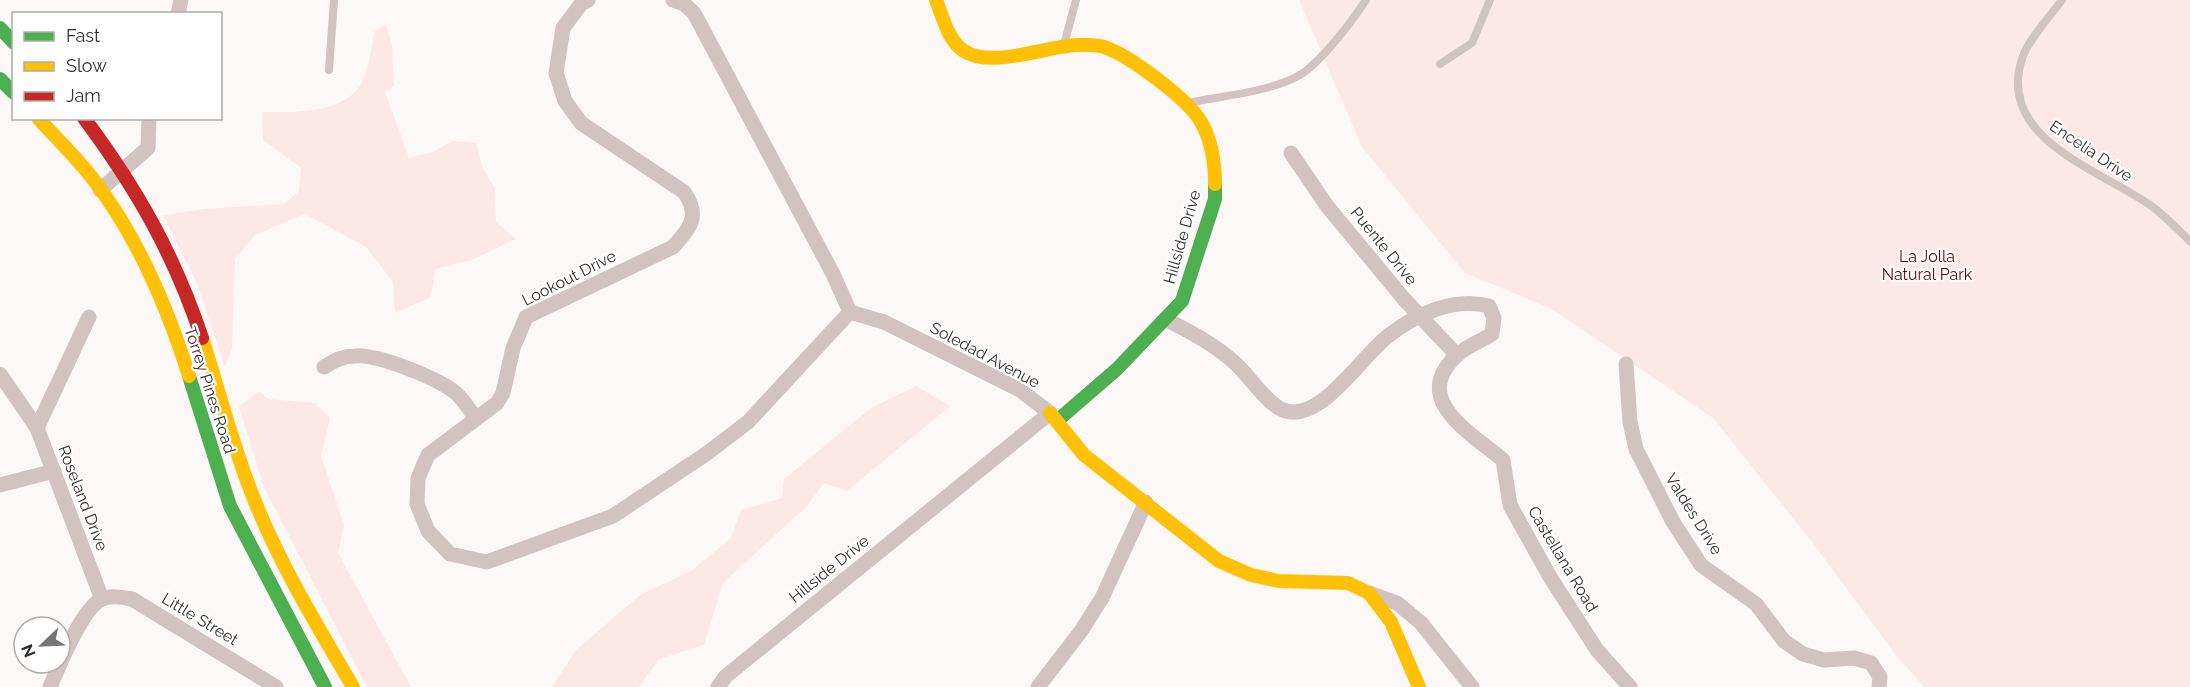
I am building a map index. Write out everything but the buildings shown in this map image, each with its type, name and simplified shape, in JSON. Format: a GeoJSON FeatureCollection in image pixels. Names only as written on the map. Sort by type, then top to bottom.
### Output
{"type":"FeatureCollection","features":[{"type":"Feature","properties":{"kind":"main road","name":"Hillside Drive"},"geometry":{"type":"LineString","coordinates":[[936,0],[952,39],[965,52],[992,58],[1064,47],[1103,46],[1127,58],[1173,92],[1201,121],[1215,158],[1215,199],[1182,301],[1167,320],[1117,369],[1054,417]]}},
{"type":"Feature","properties":{"kind":"main road"},"geometry":{"type":"LineString","coordinates":[[0,28],[12,41]]}},
{"type":"Feature","properties":{"kind":"main road"},"geometry":{"type":"LineString","coordinates":[[0,79],[12,91]]}},
{"type":"Feature","properties":{"kind":"main road","name":"Torrey Pines Road"},"geometry":{"type":"LineString","coordinates":[[40,120],[100,190],[134,241],[156,287],[184,360],[230,506],[325,687]]}},
{"type":"Feature","properties":{"kind":"main road","name":"Torrey Pines Road"},"geometry":{"type":"LineString","coordinates":[[85,120],[150,214],[173,260],[207,348],[255,501],[291,580],[351,687]]}},
{"type":"Feature","properties":{"kind":"main road","name":"Soledad Avenue"},"geometry":{"type":"LineString","coordinates":[[1054,417],[1084,455],[1219,561],[1251,575],[1279,581],[1348,583],[1369,593]]}},
{"type":"Feature","properties":{"kind":"main road"},"geometry":{"type":"LineString","coordinates":[[1369,593],[1391,622],[1419,687]]}},
{"type":"Feature","properties":{"kind":"street","name":"Lookout Drive"},"geometry":{"type":"LineString","coordinates":[[588,0],[581,4],[563,28],[556,73],[565,101],[581,123],[684,192],[692,204],[693,218],[689,229],[673,247],[526,316],[513,348],[503,393],[497,404],[476,417],[428,455],[418,478],[417,504],[428,531],[450,554],[487,562],[613,516],[706,454],[748,422],[850,312]]}},
{"type":"Feature","properties":{"kind":"street"},"geometry":{"type":"LineString","coordinates":[[673,0],[684,4],[694,13],[833,274],[850,312]]}},
{"type":"Feature","properties":{"kind":"street"},"geometry":{"type":"LineString","coordinates":[[100,190],[148,148],[149,120]]}},
{"type":"Feature","properties":{"kind":"street","name":"Puente Drive"},"geometry":{"type":"LineString","coordinates":[[1291,153],[1328,206],[1404,299],[1457,355]]}},
{"type":"Feature","properties":{"kind":"street","name":"Castellana Road"},"geometry":{"type":"LineString","coordinates":[[1167,320],[1203,339],[1235,363],[1282,410],[1301,413],[1321,403],[1388,336],[1428,311],[1472,302],[1489,306],[1494,318],[1492,334],[1457,355],[1438,382],[1439,398],[1445,409],[1503,459],[1510,505],[1550,577],[1597,650],[1630,687]]}},
{"type":"Feature","properties":{"kind":"street","name":"Soledad Avenue"},"geometry":{"type":"LineString","coordinates":[[850,312],[884,322],[1020,390],[1054,417]]}},
{"type":"Feature","properties":{"kind":"street"},"geometry":{"type":"LineString","coordinates":[[38,428],[89,317]]}},
{"type":"Feature","properties":{"kind":"street"},"geometry":{"type":"LineString","coordinates":[[324,367],[334,360],[355,355],[379,360],[436,381],[457,394],[476,417]]}},
{"type":"Feature","properties":{"kind":"street","name":"Valdes Drive"},"geometry":{"type":"LineString","coordinates":[[1626,364],[1630,422],[1636,449],[1673,522],[1701,565],[1756,604],[1784,642],[1803,654],[1824,660],[1854,658],[1871,663],[1880,677],[1879,687]]}},
{"type":"Feature","properties":{"kind":"street","name":"Roseland Drive"},"geometry":{"type":"LineString","coordinates":[[0,374],[38,428],[102,599]]}},
{"type":"Feature","properties":{"kind":"street","name":"Hillside Drive"},"geometry":{"type":"LineString","coordinates":[[718,687],[726,676],[1054,417]]}},
{"type":"Feature","properties":{"kind":"street"},"geometry":{"type":"LineString","coordinates":[[0,485],[54,471]]}},
{"type":"Feature","properties":{"kind":"street"},"geometry":{"type":"LineString","coordinates":[[1038,687],[1081,631],[1102,598],[1146,502]]}},
{"type":"Feature","properties":{"kind":"street"},"geometry":{"type":"LineString","coordinates":[[1369,593],[1397,603],[1421,622],[1472,687]]}},
{"type":"Feature","properties":{"kind":"street","name":"Little Street"},"geometry":{"type":"LineString","coordinates":[[102,599],[118,596],[132,599],[276,687]]}},
{"type":"Feature","properties":{"kind":"street"},"geometry":{"type":"LineString","coordinates":[[50,687],[89,608],[102,599]]}},
{"type":"Feature","properties":{"kind":"lane"},"geometry":{"type":"LineString","coordinates":[[329,70],[334,0]]}},
{"type":"Feature","properties":{"kind":"lane"},"geometry":{"type":"LineString","coordinates":[[1064,47],[1076,0]]}},
{"type":"Feature","properties":{"kind":"lane"},"geometry":{"type":"LineString","coordinates":[[1183,103],[1268,88],[1305,72],[1346,30],[1366,0]]}},
{"type":"Feature","properties":{"kind":"lane"},"geometry":{"type":"LineString","coordinates":[[1440,64],[1472,43],[1490,0]]}},
{"type":"Feature","properties":{"kind":"lane","name":"Encelia Drive"},"geometry":{"type":"LineString","coordinates":[[2062,0],[2023,55],[2017,85],[2024,112],[2033,127],[2048,142],[2153,208],[2190,241]]}},
{"type":"Feature","properties":{"kind":"green space","name":"La Jolla Natural Park"},"geometry":{"type":"Polygon","coordinates":[[[1299,0],[2190,0],[2190,687],[1924,687],[1896,655],[1812,542],[1713,418],[1550,308],[1465,273],[1362,147],[1299,0]]]}},
{"type":"Feature","properties":{"kind":"green space"},"geometry":{"type":"Polygon","coordinates":[[[386,24],[392,45],[394,86],[385,92],[409,158],[433,152],[452,141],[476,143],[483,169],[495,188],[496,222],[516,239],[474,259],[435,269],[431,297],[395,313],[393,282],[366,247],[305,214],[255,235],[235,259],[232,348],[225,367],[196,281],[163,215],[204,209],[284,204],[299,191],[301,168],[263,140],[262,112],[316,110],[342,101],[353,94],[361,84],[366,72],[375,31],[386,24]]]}},
{"type":"Feature","properties":{"kind":"green space"},"geometry":{"type":"Polygon","coordinates":[[[916,386],[950,406],[847,491],[824,483],[806,507],[723,583],[704,645],[659,659],[639,687],[552,687],[576,650],[640,595],[691,571],[731,538],[741,510],[782,498],[784,479],[871,408],[916,386]]]}},
{"type":"Feature","properties":{"kind":"green space"},"geometry":{"type":"Polygon","coordinates":[[[259,391],[268,399],[315,403],[330,418],[321,456],[344,525],[338,553],[411,687],[367,687],[264,487],[239,407],[259,391]]]}},
{"type":"Feature","properties":{"kind":"traffic: fast"},"geometry":{"type":"LineString","coordinates":[[0,28],[12,41]]}},
{"type":"Feature","properties":{"kind":"traffic: fast"},"geometry":{"type":"LineString","coordinates":[[0,79],[12,91]]}},
{"type":"Feature","properties":{"kind":"traffic: fast"},"geometry":{"type":"LineString","coordinates":[[1058,420],[1117,369],[1182,301],[1215,199],[1215,184]]}},
{"type":"Feature","properties":{"kind":"traffic: fast"},"geometry":{"type":"LineString","coordinates":[[189,376],[230,506],[325,687]]}},
{"type":"Feature","properties":{"kind":"traffic: slow"},"geometry":{"type":"LineString","coordinates":[[936,0],[947,28],[958,47],[976,56],[1004,57],[1064,46],[1094,45],[1115,52],[1143,68],[1184,102],[1201,122],[1212,152],[1215,184]]}},
{"type":"Feature","properties":{"kind":"traffic: slow"},"geometry":{"type":"LineString","coordinates":[[40,120],[87,171],[124,224],[161,298],[189,376]]}},
{"type":"Feature","properties":{"kind":"traffic: slow"},"geometry":{"type":"LineString","coordinates":[[202,338],[241,464],[266,528],[301,597],[353,687]]}},
{"type":"Feature","properties":{"kind":"traffic: slow"},"geometry":{"type":"LineString","coordinates":[[1050,413],[1084,455],[1219,561],[1251,575],[1279,581],[1348,583],[1369,593],[1391,622],[1419,687]]}},
{"type":"Feature","properties":{"kind":"traffic: jam"},"geometry":{"type":"LineString","coordinates":[[85,120],[121,171],[152,223],[179,278],[202,338]]}}]}
